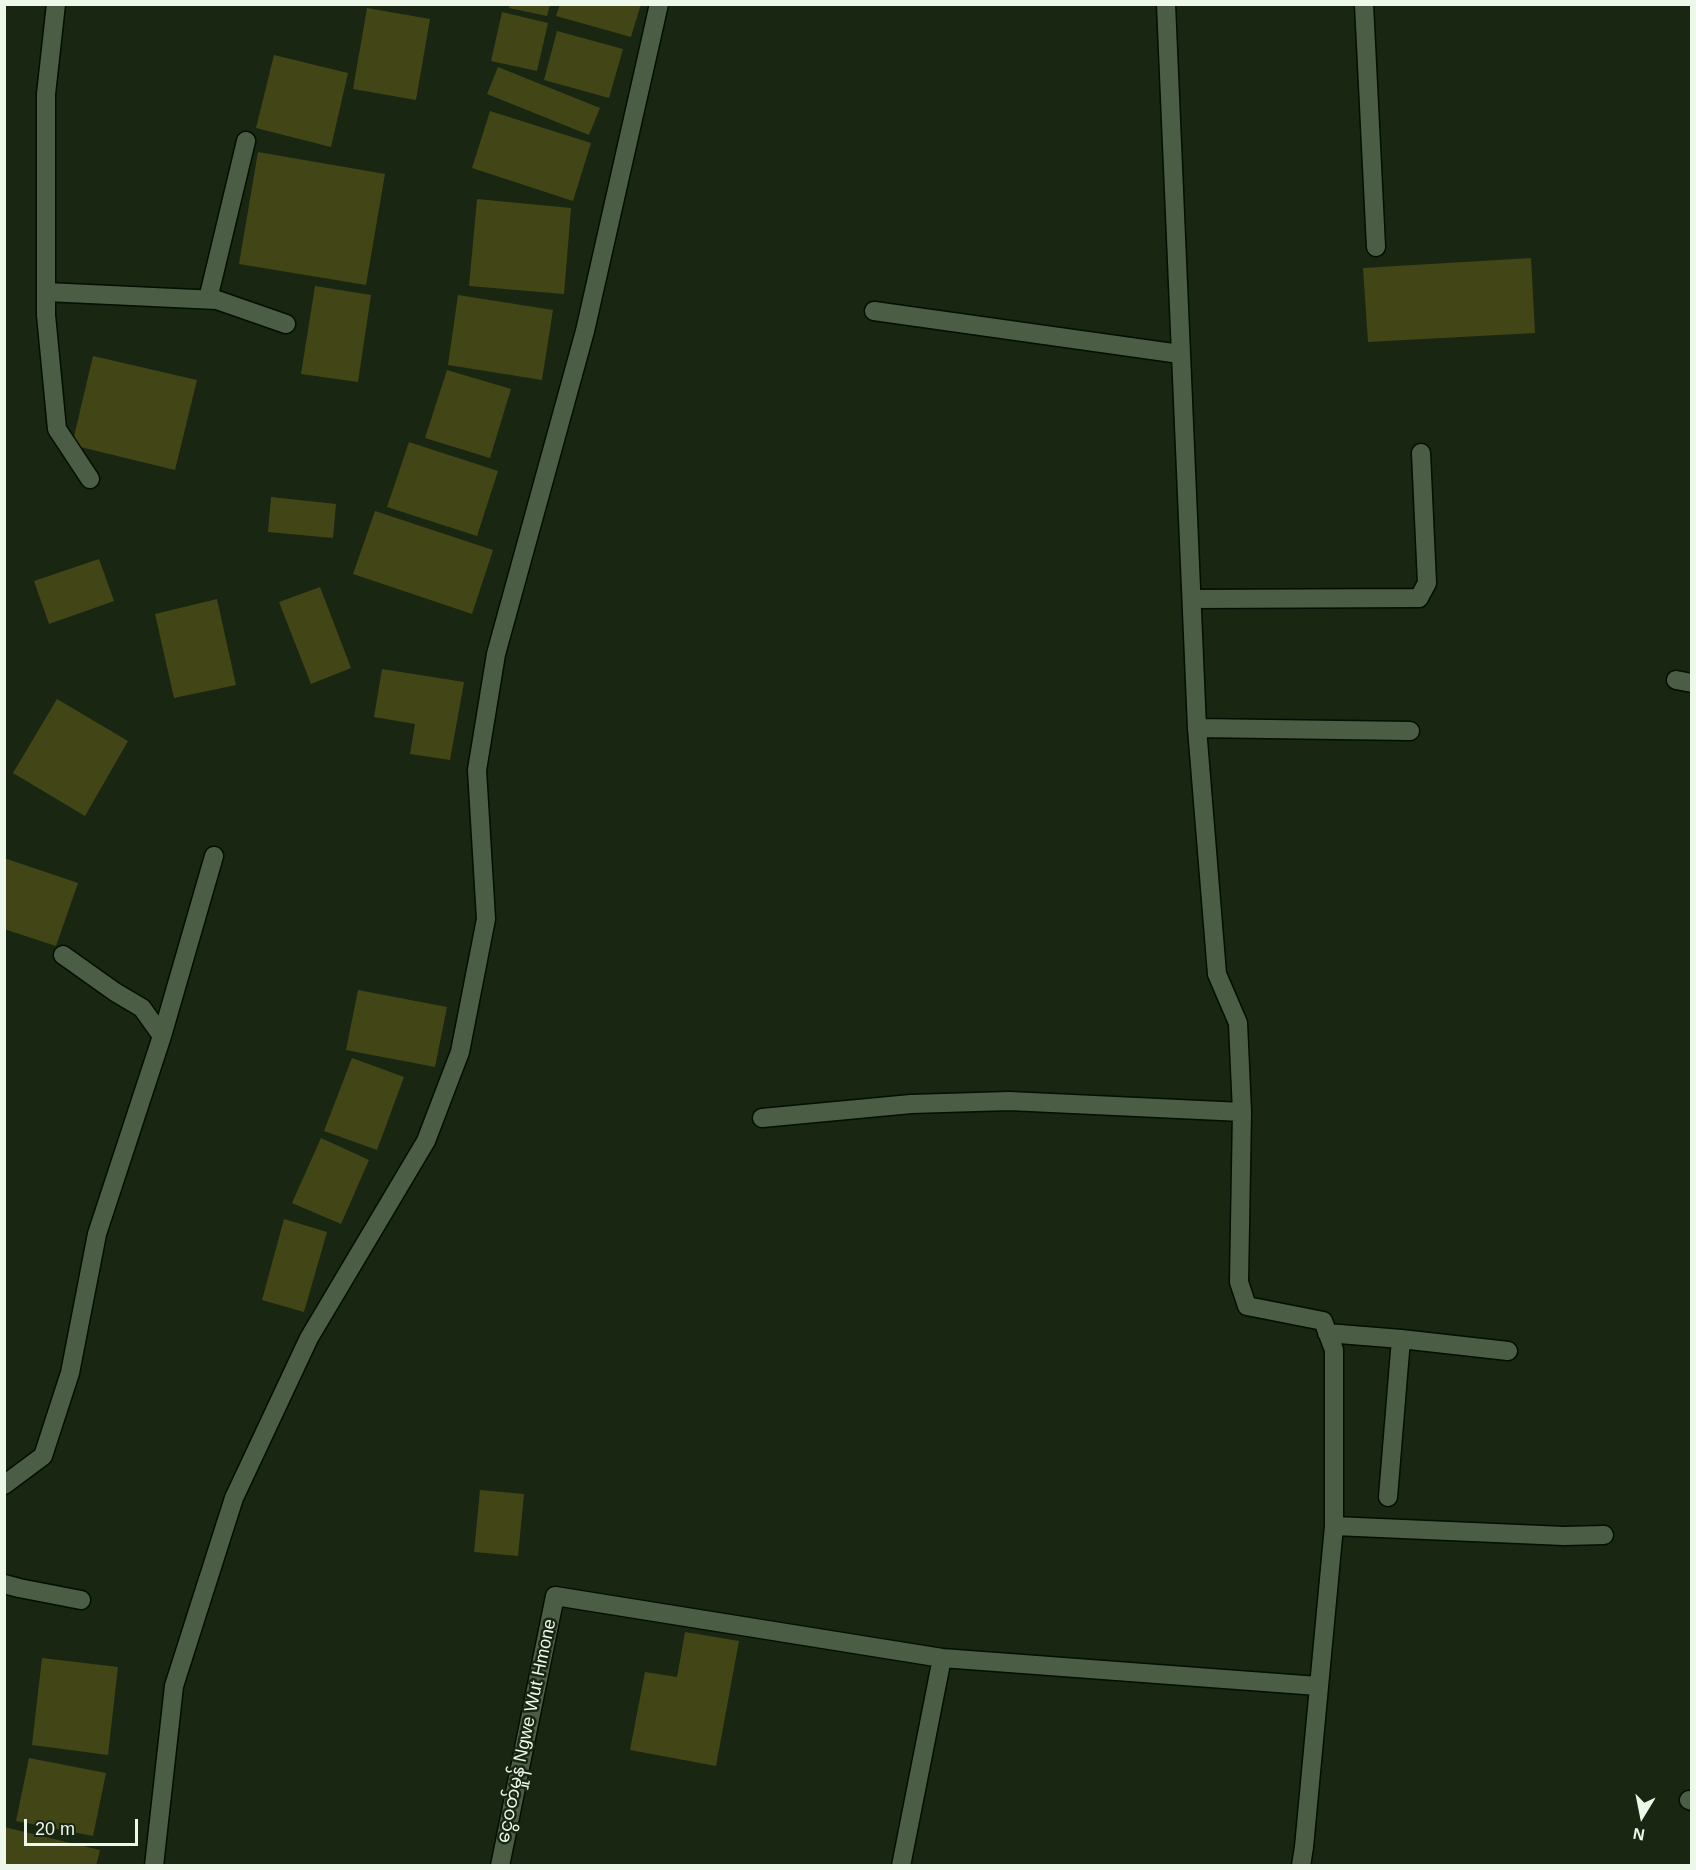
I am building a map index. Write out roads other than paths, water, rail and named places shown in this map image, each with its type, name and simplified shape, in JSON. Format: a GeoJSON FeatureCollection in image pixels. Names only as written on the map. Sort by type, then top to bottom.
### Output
{"type":"FeatureCollection","features":[{"type":"Feature","properties":{"kind":"street"},"geometry":{"type":"LineString","coordinates":[[56,4],[45,94],[46,315],[57,429],[90,479]]}},
{"type":"Feature","properties":{"kind":"street"},"geometry":{"type":"LineString","coordinates":[[154,1866],[174,1686],[234,1498],[309,1338],[426,1141],[460,1052],[486,919],[477,770],[496,654],[585,331],[659,4]]}},
{"type":"Feature","properties":{"kind":"street"},"geometry":{"type":"LineString","coordinates":[[1166,4],[1197,728],[1217,974],[1238,1023],[1242,1112],[1239,1282],[1247,1306],[1323,1322],[1334,1350],[1334,1526],[1301,1866]]}},
{"type":"Feature","properties":{"kind":"street"},"geometry":{"type":"LineString","coordinates":[[1364,4],[1376,247]]}},
{"type":"Feature","properties":{"kind":"street"},"geometry":{"type":"LineString","coordinates":[[208,299],[246,141]]}},
{"type":"Feature","properties":{"kind":"street"},"geometry":{"type":"LineString","coordinates":[[46,292],[217,300],[286,324]]}},
{"type":"Feature","properties":{"kind":"street"},"geometry":{"type":"LineString","coordinates":[[874,311],[1180,354]]}},
{"type":"Feature","properties":{"kind":"street"},"geometry":{"type":"LineString","coordinates":[[1192,599],[1419,598],[1427,583],[1421,453]]}},
{"type":"Feature","properties":{"kind":"street"},"geometry":{"type":"LineString","coordinates":[[1197,728],[1410,731]]}},
{"type":"Feature","properties":{"kind":"street"},"geometry":{"type":"LineString","coordinates":[[4,1485],[43,1456],[70,1373],[97,1234],[162,1036],[214,856]]}},
{"type":"Feature","properties":{"kind":"street"},"geometry":{"type":"LineString","coordinates":[[63,955],[142,1008],[162,1036]]}},
{"type":"Feature","properties":{"kind":"street"},"geometry":{"type":"LineString","coordinates":[[762,1118],[911,1104],[1009,1101],[1242,1112]]}},
{"type":"Feature","properties":{"kind":"street"},"geometry":{"type":"LineString","coordinates":[[1327,1333],[1401,1338],[1508,1351]]}},
{"type":"Feature","properties":{"kind":"street"},"geometry":{"type":"LineString","coordinates":[[1388,1497],[1401,1338]]}},
{"type":"Feature","properties":{"kind":"street"},"geometry":{"type":"LineString","coordinates":[[1334,1526],[1564,1536],[1604,1535]]}},
{"type":"Feature","properties":{"kind":"street"},"geometry":{"type":"LineString","coordinates":[[4,1584],[81,1600]]}},
{"type":"Feature","properties":{"kind":"street","name":"ငွေဝတ်မှုန် Ngwe Wut Hmone"},"geometry":{"type":"LineString","coordinates":[[500,1866],[555,1596],[942,1658]]}},
{"type":"Feature","properties":{"kind":"street"},"geometry":{"type":"LineString","coordinates":[[901,1866],[942,1658],[1318,1686]]}}]}
